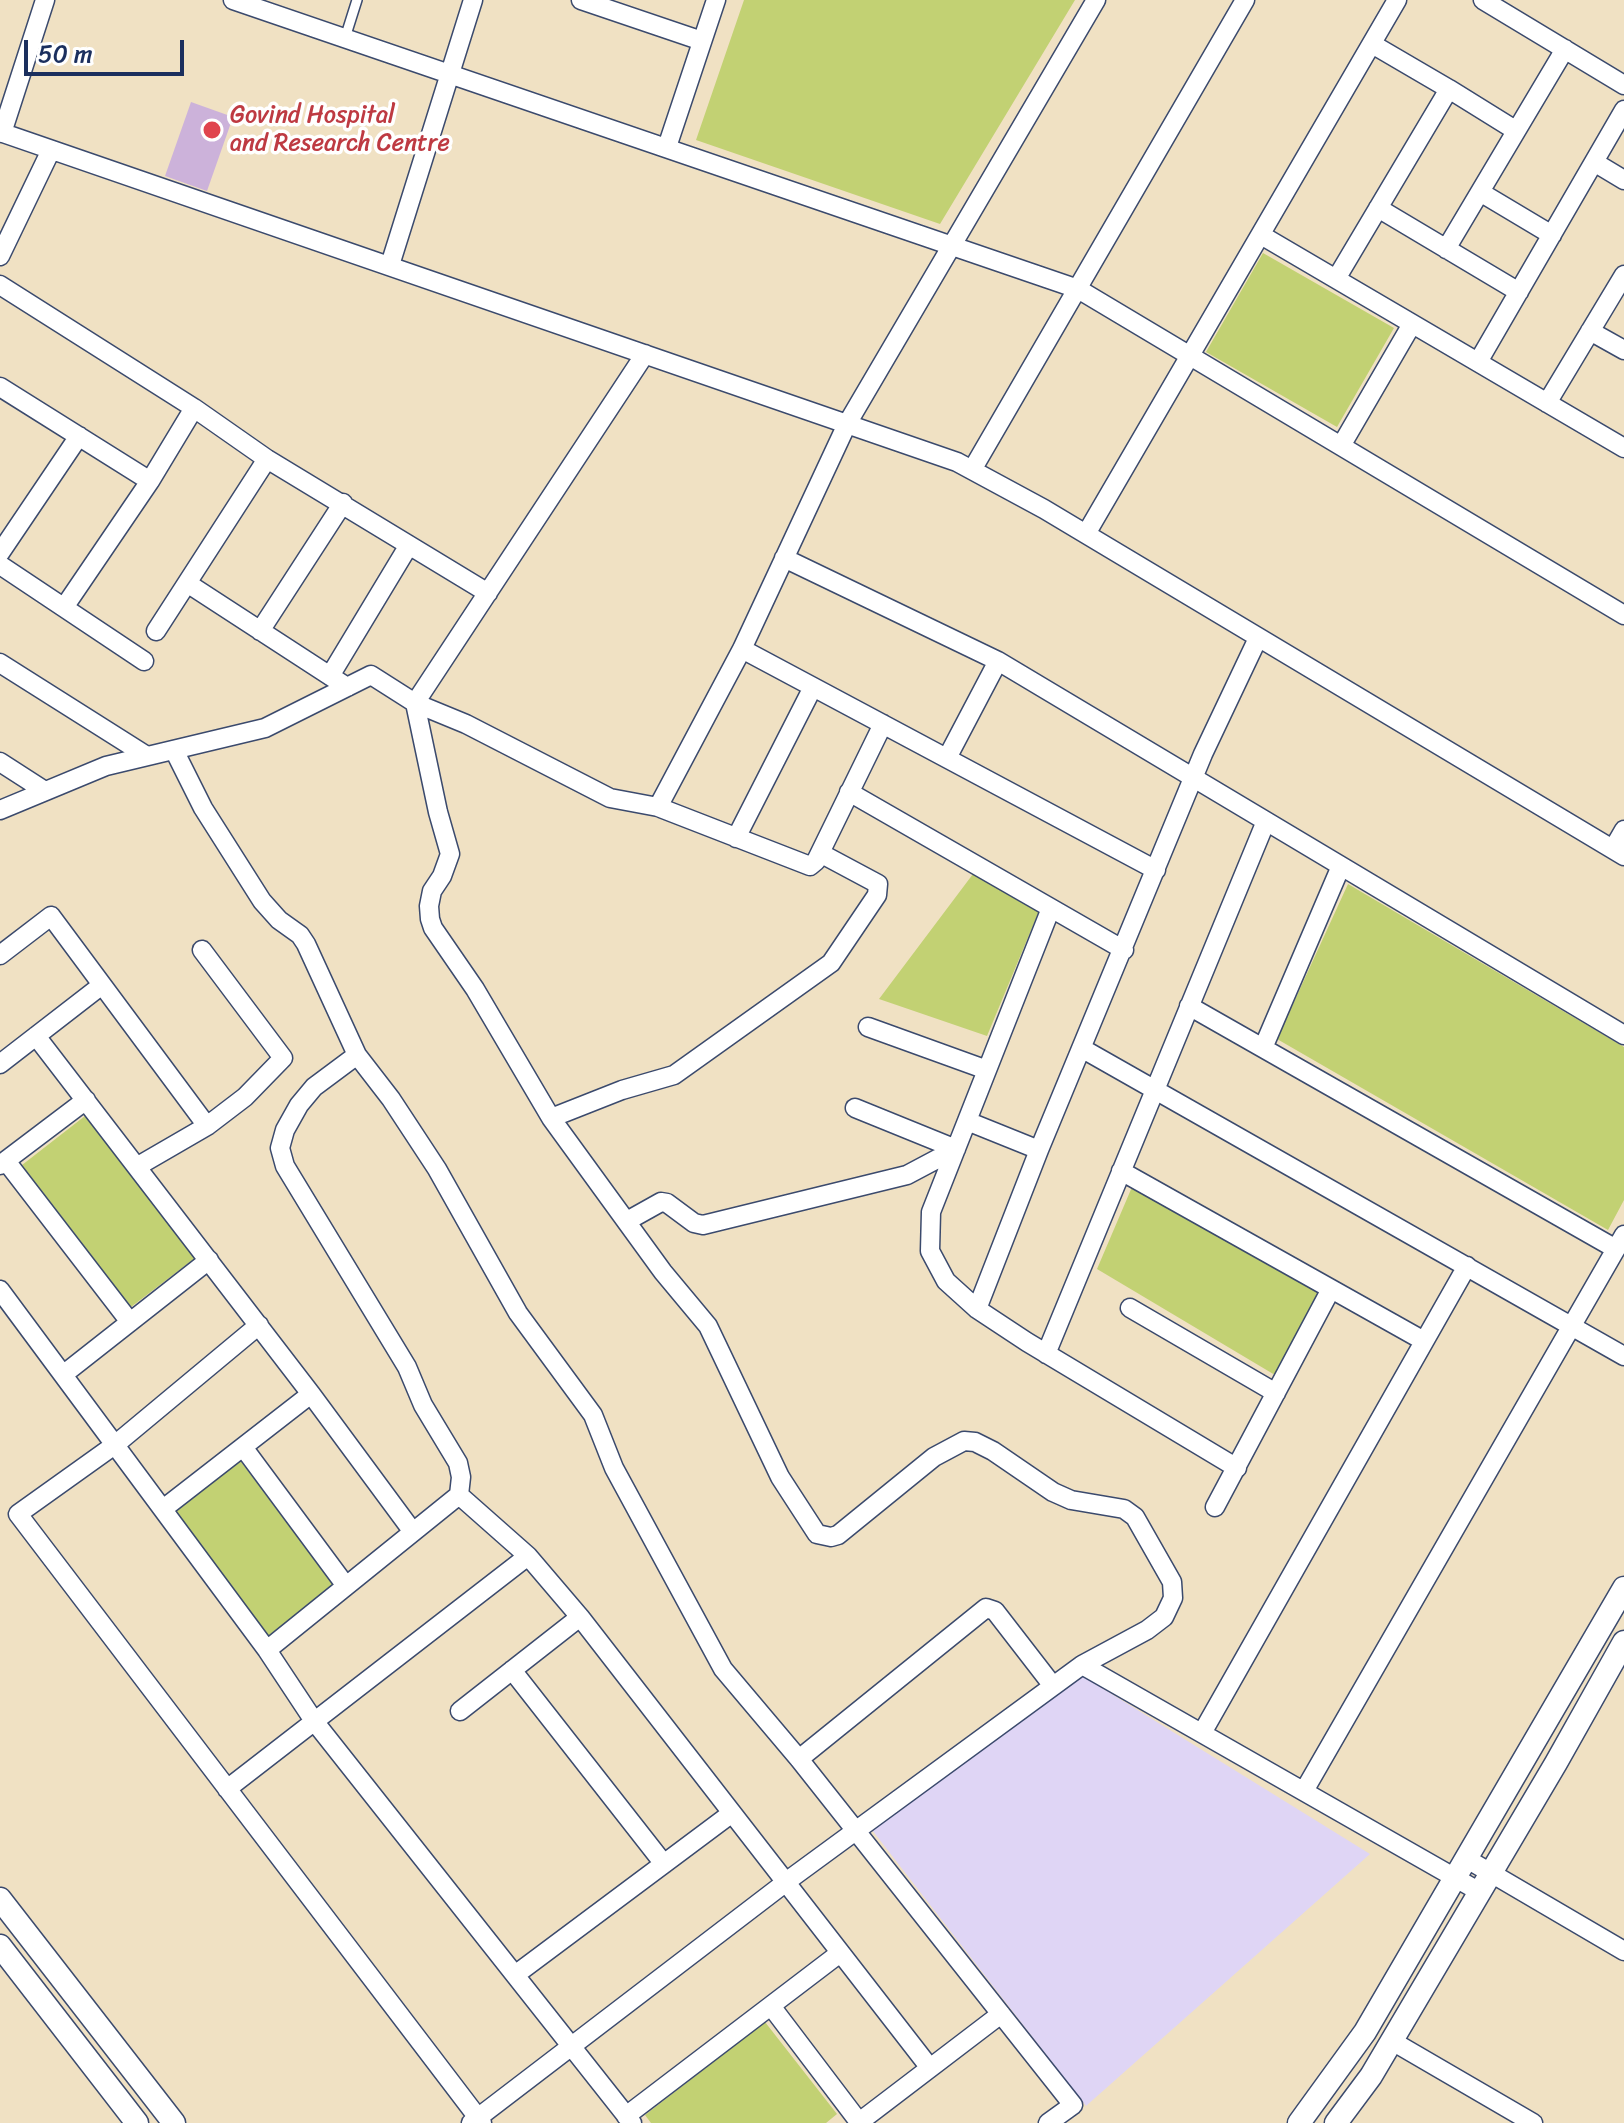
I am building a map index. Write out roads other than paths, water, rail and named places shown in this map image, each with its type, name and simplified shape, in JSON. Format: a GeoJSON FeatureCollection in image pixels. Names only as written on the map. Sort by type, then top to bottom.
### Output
{"type":"FeatureCollection","features":[{"type":"Feature","properties":{"kind":"street"},"geometry":{"type":"LineString","coordinates":[[45,0],[1,133],[957,462],[1086,534],[1618,852],[1624,830]]}},
{"type":"Feature","properties":{"kind":"street"},"geometry":{"type":"LineString","coordinates":[[233,0],[1078,289],[1622,609]]}},
{"type":"Feature","properties":{"kind":"street"},"geometry":{"type":"LineString","coordinates":[[390,265],[473,0]]}},
{"type":"Feature","properties":{"kind":"street"},"geometry":{"type":"LineString","coordinates":[[581,0],[628,7],[702,41]]}},
{"type":"Feature","properties":{"kind":"street"},"geometry":{"type":"LineString","coordinates":[[667,147],[716,0]]}},
{"type":"Feature","properties":{"kind":"street"},"geometry":{"type":"LineString","coordinates":[[658,807],[742,649],[847,424],[1096,0]]}},
{"type":"Feature","properties":{"kind":"street"},"geometry":{"type":"LineString","coordinates":[[972,470],[1245,0]]}},
{"type":"Feature","properties":{"kind":"street"},"geometry":{"type":"LineString","coordinates":[[1086,534],[1397,0]]}},
{"type":"Feature","properties":{"kind":"street"},"geometry":{"type":"LineString","coordinates":[[1491,2],[1624,85]]}},
{"type":"Feature","properties":{"kind":"street"},"geometry":{"type":"LineString","coordinates":[[1372,44],[1515,130]]}},
{"type":"Feature","properties":{"kind":"street"},"geometry":{"type":"LineString","coordinates":[[1446,249],[1565,49]]}},
{"type":"Feature","properties":{"kind":"street"},"geometry":{"type":"LineString","coordinates":[[1336,279],[1449,89]]}},
{"type":"Feature","properties":{"kind":"street"},"geometry":{"type":"LineString","coordinates":[[1478,362],[1624,110]]}},
{"type":"Feature","properties":{"kind":"street"},"geometry":{"type":"LineString","coordinates":[[0,256],[51,150]]}},
{"type":"Feature","properties":{"kind":"street"},"geometry":{"type":"LineString","coordinates":[[1594,162],[1624,180]]}},
{"type":"Feature","properties":{"kind":"street"},"geometry":{"type":"LineString","coordinates":[[1480,192],[1552,235]]}},
{"type":"Feature","properties":{"kind":"street"},"geometry":{"type":"LineString","coordinates":[[1378,208],[1519,292]]}},
{"type":"Feature","properties":{"kind":"street"},"geometry":{"type":"LineString","coordinates":[[1261,235],[1624,448]]}},
{"type":"Feature","properties":{"kind":"street"},"geometry":{"type":"LineString","coordinates":[[1547,403],[1624,275]]}},
{"type":"Feature","properties":{"kind":"street"},"geometry":{"type":"LineString","coordinates":[[0,285],[194,408],[267,459],[488,593]]}},
{"type":"Feature","properties":{"kind":"street"},"geometry":{"type":"LineString","coordinates":[[1341,446],[1412,324]]}},
{"type":"Feature","properties":{"kind":"street"},"geometry":{"type":"LineString","coordinates":[[1590,331],[1624,350]]}},
{"type":"Feature","properties":{"kind":"street"},"geometry":{"type":"LineString","coordinates":[[259,1325],[116,1444],[18,1514],[477,2121],[785,1882],[1082,1665],[1147,1630],[1164,1617],[1173,1598],[1172,1582],[1135,1517],[1124,1509],[1071,1500],[1053,1492],[975,1442],[964,1441],[934,1457],[838,1535],[817,1534],[780,1477],[708,1326],[663,1272],[551,1118],[475,989],[433,928],[429,906],[432,891],[442,876],[450,854],[415,703],[645,354]]}},
{"type":"Feature","properties":{"kind":"street"},"geometry":{"type":"LineString","coordinates":[[0,387],[150,481]]}},
{"type":"Feature","properties":{"kind":"street"},"geometry":{"type":"LineString","coordinates":[[65,606],[150,481],[194,408]]}},
{"type":"Feature","properties":{"kind":"street"},"geometry":{"type":"LineString","coordinates":[[0,553],[79,436]]}},
{"type":"Feature","properties":{"kind":"street"},"geometry":{"type":"LineString","coordinates":[[156,631],[267,459]]}},
{"type":"Feature","properties":{"kind":"street"},"geometry":{"type":"LineString","coordinates":[[260,631],[343,503]]}},
{"type":"Feature","properties":{"kind":"street"},"geometry":{"type":"LineString","coordinates":[[330,676],[409,545]]}},
{"type":"Feature","properties":{"kind":"street"},"geometry":{"type":"LineString","coordinates":[[784,558],[998,661],[1624,1035]]}},
{"type":"Feature","properties":{"kind":"street"},"geometry":{"type":"LineString","coordinates":[[0,565],[144,661]]}},
{"type":"Feature","properties":{"kind":"street"},"geometry":{"type":"LineString","coordinates":[[187,583],[347,687]]}},
{"type":"Feature","properties":{"kind":"street"},"geometry":{"type":"LineString","coordinates":[[977,1309],[1039,1150],[1194,777],[1258,638]]}},
{"type":"Feature","properties":{"kind":"street"},"geometry":{"type":"LineString","coordinates":[[742,649],[1156,870]]}},
{"type":"Feature","properties":{"kind":"street"},"geometry":{"type":"LineString","coordinates":[[947,758],[998,661]]}},
{"type":"Feature","properties":{"kind":"street"},"geometry":{"type":"LineString","coordinates":[[0,663],[147,756]]}},
{"type":"Feature","properties":{"kind":"street"},"geometry":{"type":"LineString","coordinates":[[0,810],[106,766],[265,728],[371,675],[415,703],[466,724],[610,798],[658,807],[810,866],[814,865],[883,724]]}},
{"type":"Feature","properties":{"kind":"street"},"geometry":{"type":"LineString","coordinates":[[736,838],[813,687]]}},
{"type":"Feature","properties":{"kind":"street"},"geometry":{"type":"LineString","coordinates":[[174,750],[203,808],[262,901],[306,944],[357,1055],[391,1099],[437,1169],[518,1313],[593,1415],[614,1468],[723,1669],[799,1759],[1073,2105],[1048,2123]]}},
{"type":"Feature","properties":{"kind":"street"},"geometry":{"type":"LineString","coordinates":[[0,762],[45,791]]}},
{"type":"Feature","properties":{"kind":"street"},"geometry":{"type":"LineString","coordinates":[[849,792],[1124,950]]}},
{"type":"Feature","properties":{"kind":"street"},"geometry":{"type":"LineString","coordinates":[[1046,1354],[1266,821]]}},
{"type":"Feature","properties":{"kind":"street"},"geometry":{"type":"LineString","coordinates":[[551,1118],[622,1090],[674,1075],[831,963],[877,895],[878,884],[820,853]]}},
{"type":"Feature","properties":{"kind":"street"},"geometry":{"type":"LineString","coordinates":[[1263,1048],[1341,866]]}},
{"type":"Feature","properties":{"kind":"street"},"geometry":{"type":"LineString","coordinates":[[1051,908],[931,1212],[930,1251],[946,1281],[977,1309],[1237,1468]]}},
{"type":"Feature","properties":{"kind":"street"},"geometry":{"type":"LineString","coordinates":[[0,955],[51,916],[207,1126]]}},
{"type":"Feature","properties":{"kind":"street"},"geometry":{"type":"LineString","coordinates":[[138,1166],[207,1126],[245,1097],[283,1058],[202,950]]}},
{"type":"Feature","properties":{"kind":"street"},"geometry":{"type":"LineString","coordinates":[[0,1064],[102,985]]}},
{"type":"Feature","properties":{"kind":"street"},"geometry":{"type":"LineString","coordinates":[[1189,1006],[1620,1242],[1304,1791]]}},
{"type":"Feature","properties":{"kind":"street"},"geometry":{"type":"LineString","coordinates":[[868,1027],[987,1070]]}},
{"type":"Feature","properties":{"kind":"street"},"geometry":{"type":"LineString","coordinates":[[36,1036],[259,1325],[413,1532]]}},
{"type":"Feature","properties":{"kind":"street"},"geometry":{"type":"LineString","coordinates":[[1083,1049],[1624,1356]]}},
{"type":"Feature","properties":{"kind":"street"},"geometry":{"type":"LineString","coordinates":[[267,1650],[459,1495],[461,1477],[458,1463],[423,1405],[407,1367],[285,1166],[280,1148],[285,1130],[299,1105],[314,1087],[357,1055]]}},
{"type":"Feature","properties":{"kind":"street"},"geometry":{"type":"LineString","coordinates":[[86,1100],[3,1163],[130,1322]]}},
{"type":"Feature","properties":{"kind":"street"},"geometry":{"type":"LineString","coordinates":[[855,1108],[956,1149]]}},
{"type":"Feature","properties":{"kind":"street"},"geometry":{"type":"LineString","coordinates":[[967,1121],[1039,1150]]}},
{"type":"Feature","properties":{"kind":"street"},"geometry":{"type":"LineString","coordinates":[[627,1221],[661,1202],[694,1223],[703,1225],[907,1175],[956,1149]]}},
{"type":"Feature","properties":{"kind":"street"},"geometry":{"type":"LineString","coordinates":[[1121,1171],[1424,1341]]}},
{"type":"Feature","properties":{"kind":"street"},"geometry":{"type":"LineString","coordinates":[[64,1374],[209,1260]]}},
{"type":"Feature","properties":{"kind":"street"},"geometry":{"type":"LineString","coordinates":[[1202,1733],[1467,1266]]}},
{"type":"Feature","properties":{"kind":"street"},"geometry":{"type":"LineString","coordinates":[[1215,1507],[1331,1289]]}},
{"type":"Feature","properties":{"kind":"street"},"geometry":{"type":"LineString","coordinates":[[0,1290],[267,1650],[314,1721],[629,2119],[840,1953]]}},
{"type":"Feature","properties":{"kind":"street"},"geometry":{"type":"LineString","coordinates":[[1130,1308],[1276,1393]]}},
{"type":"Feature","properties":{"kind":"street"},"geometry":{"type":"LineString","coordinates":[[163,1509],[311,1394]]}},
{"type":"Feature","properties":{"kind":"street"},"geometry":{"type":"LineString","coordinates":[[243,1447],[346,1586]]}},
{"type":"Feature","properties":{"kind":"street"},"geometry":{"type":"LineString","coordinates":[[459,1495],[528,1556],[580,1617],[930,2068]]}},
{"type":"Feature","properties":{"kind":"street"},"geometry":{"type":"LineString","coordinates":[[227,1789],[528,1556]]}},
{"type":"Feature","properties":{"kind":"street"},"geometry":{"type":"LineString","coordinates":[[1624,1588],[1365,2032],[1305,2115],[1334,2123],[1371,2076],[1624,1642]]}},
{"type":"Feature","properties":{"kind":"street"},"geometry":{"type":"LineString","coordinates":[[799,1759],[986,1608],[995,1611],[1053,1686]]}},
{"type":"Feature","properties":{"kind":"street"},"geometry":{"type":"LineString","coordinates":[[460,1711],[580,1617]]}},
{"type":"Feature","properties":{"kind":"street"},"geometry":{"type":"LineString","coordinates":[[1082,1665],[1304,1791],[1624,1951]]}},
{"type":"Feature","properties":{"kind":"street"},"geometry":{"type":"LineString","coordinates":[[512,1670],[664,1864]]}},
{"type":"Feature","properties":{"kind":"street"},"geometry":{"type":"LineString","coordinates":[[515,1975],[732,1813]]}},
{"type":"Feature","properties":{"kind":"street"},"geometry":{"type":"LineString","coordinates":[[0,1899],[174,2123]]}},
{"type":"Feature","properties":{"kind":"street"},"geometry":{"type":"LineString","coordinates":[[0,1946],[131,2121]]}},
{"type":"Feature","properties":{"kind":"street"},"geometry":{"type":"LineString","coordinates":[[771,2006],[858,2122],[1001,2014]]}},
{"type":"Feature","properties":{"kind":"street"},"geometry":{"type":"LineString","coordinates":[[1392,2041],[1533,2123]]}},
{"type":"Feature","properties":{"kind":"lane"},"geometry":{"type":"LineString","coordinates":[[345,38],[357,0]]}},
{"type":"Feature","properties":{"kind":"place","name":"Govind Hospital and Research Centre"},"geometry":{"type":"Point","coordinates":[212,130]}}]}
